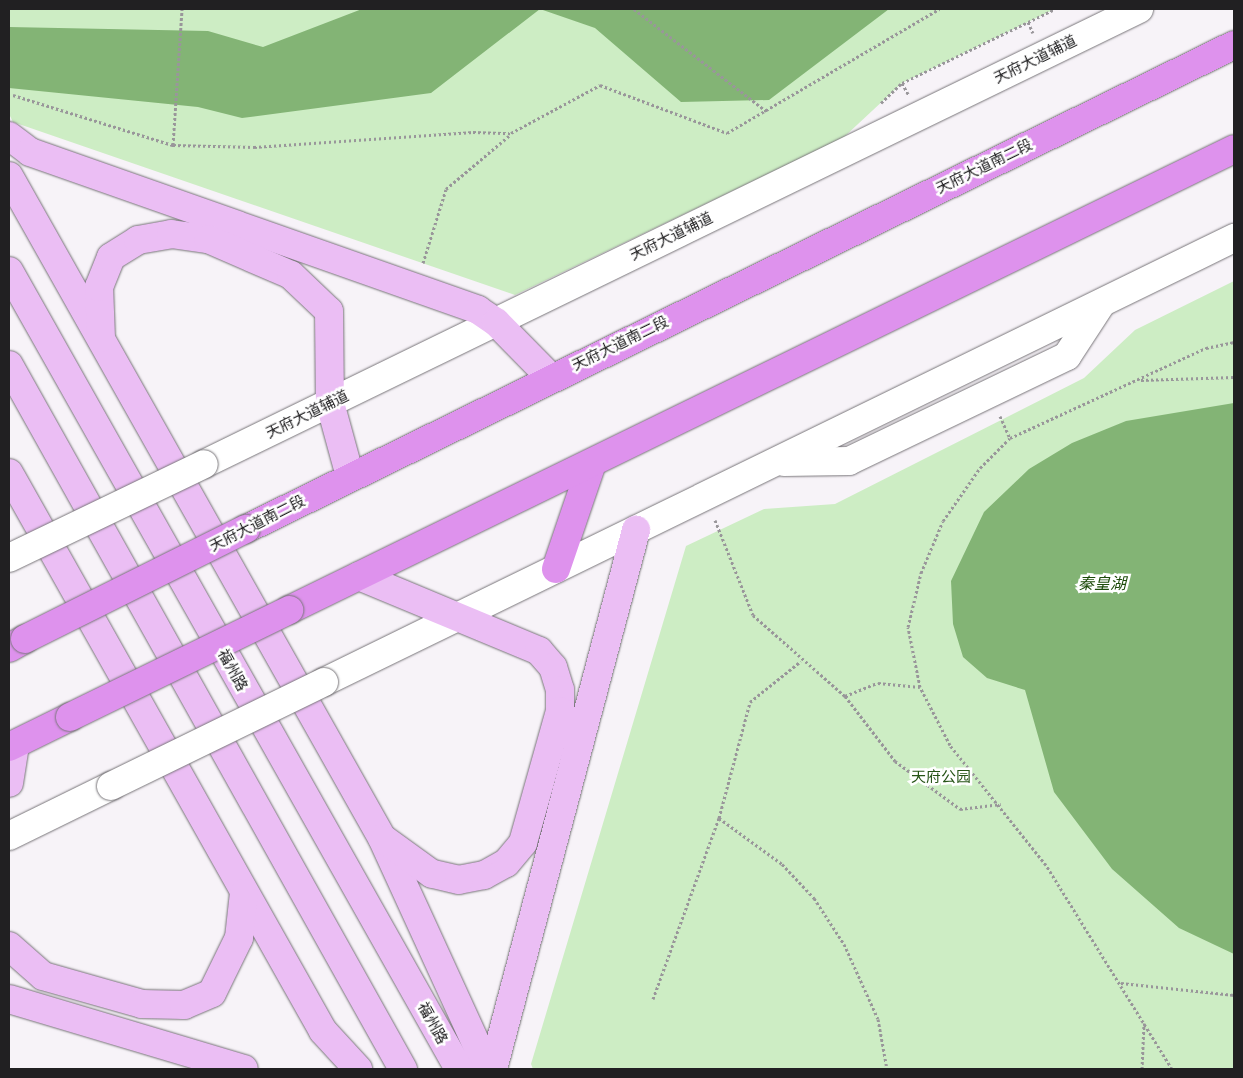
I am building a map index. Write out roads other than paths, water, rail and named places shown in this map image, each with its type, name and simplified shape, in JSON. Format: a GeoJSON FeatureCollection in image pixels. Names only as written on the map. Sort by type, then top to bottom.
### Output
{"type":"FeatureCollection","features":[{"type":"Feature","properties":{"kind":"highway","name":"天府大道南二段"},"geometry":{"type":"LineString","coordinates":[[17,644],[550,377],[1234,45]]}},
{"type":"Feature","properties":{"kind":"highway"},"geometry":{"type":"LineString","coordinates":[[12,745],[1234,149]]}},
{"type":"Feature","properties":{"kind":"highway"},"geometry":{"type":"LineString","coordinates":[[556,569],[592,463]]}},
{"type":"Feature","properties":{"kind":"main road"},"geometry":{"type":"LineString","coordinates":[[9,136],[30,152],[478,310],[496,322],[550,377]]}},
{"type":"Feature","properties":{"kind":"main road"},"geometry":{"type":"LineString","coordinates":[[9,176],[382,838],[488,1069]]}},
{"type":"Feature","properties":{"kind":"main road"},"geometry":{"type":"LineString","coordinates":[[102,344],[99,287],[111,257],[138,240],[163,236],[208,239],[292,275],[320,298],[329,311],[332,332],[330,403],[350,476]]}},
{"type":"Feature","properties":{"kind":"main road","name":"福州路"},"geometry":{"type":"LineString","coordinates":[[9,271],[459,1069]]}},
{"type":"Feature","properties":{"kind":"main road"},"geometry":{"type":"LineString","coordinates":[[9,364],[403,1069]]}},
{"type":"Feature","properties":{"kind":"main road"},"geometry":{"type":"LineString","coordinates":[[9,473],[323,1031],[358,1069]]}},
{"type":"Feature","properties":{"kind":"main road"},"geometry":{"type":"LineString","coordinates":[[493,1069],[636,530]]}},
{"type":"Feature","properties":{"kind":"main road"},"geometry":{"type":"LineString","coordinates":[[359,576],[460,616],[539,651],[553,667],[560,690],[560,711],[523,843],[498,867],[459,880],[432,874],[382,838]]}},
{"type":"Feature","properties":{"kind":"main road"},"geometry":{"type":"LineString","coordinates":[[9,783],[12,745]]}},
{"type":"Feature","properties":{"kind":"main road"},"geometry":{"type":"LineString","coordinates":[[9,946],[43,976],[142,1004],[184,1005],[212,993],[239,938],[244,893]]}},
{"type":"Feature","properties":{"kind":"main road"},"geometry":{"type":"LineString","coordinates":[[9,999],[244,1069]]}},
{"type":"Feature","properties":{"kind":"street","name":"天府大道辅道"},"geometry":{"type":"LineString","coordinates":[[9,558],[1138,9]]}},
{"type":"Feature","properties":{"kind":"street"},"geometry":{"type":"LineString","coordinates":[[9,836],[1234,238]]}},
{"type":"Feature","properties":{"kind":"water"},"geometry":{"type":"Polygon","coordinates":[[[362,9],[540,9],[431,93],[242,118],[198,107],[9,88],[9,27],[208,31],[263,47],[362,9]]]}},
{"type":"Feature","properties":{"kind":"water"},"geometry":{"type":"Polygon","coordinates":[[[540,9],[889,9],[769,100],[681,102],[595,28],[540,9]]]}},
{"type":"Feature","properties":{"kind":"water","name":"秦皇湖"},"geometry":{"type":"Polygon","coordinates":[[[1234,403],[1234,954],[1179,928],[1112,869],[1054,792],[1025,690],[987,678],[963,657],[953,624],[951,581],[984,512],[1029,469],[1072,443],[1126,421],[1234,403]]]}},
{"type":"Feature","properties":{"kind":"park label","name":"天府公园"},"geometry":{"type":"Point","coordinates":[941,777]}}]}
